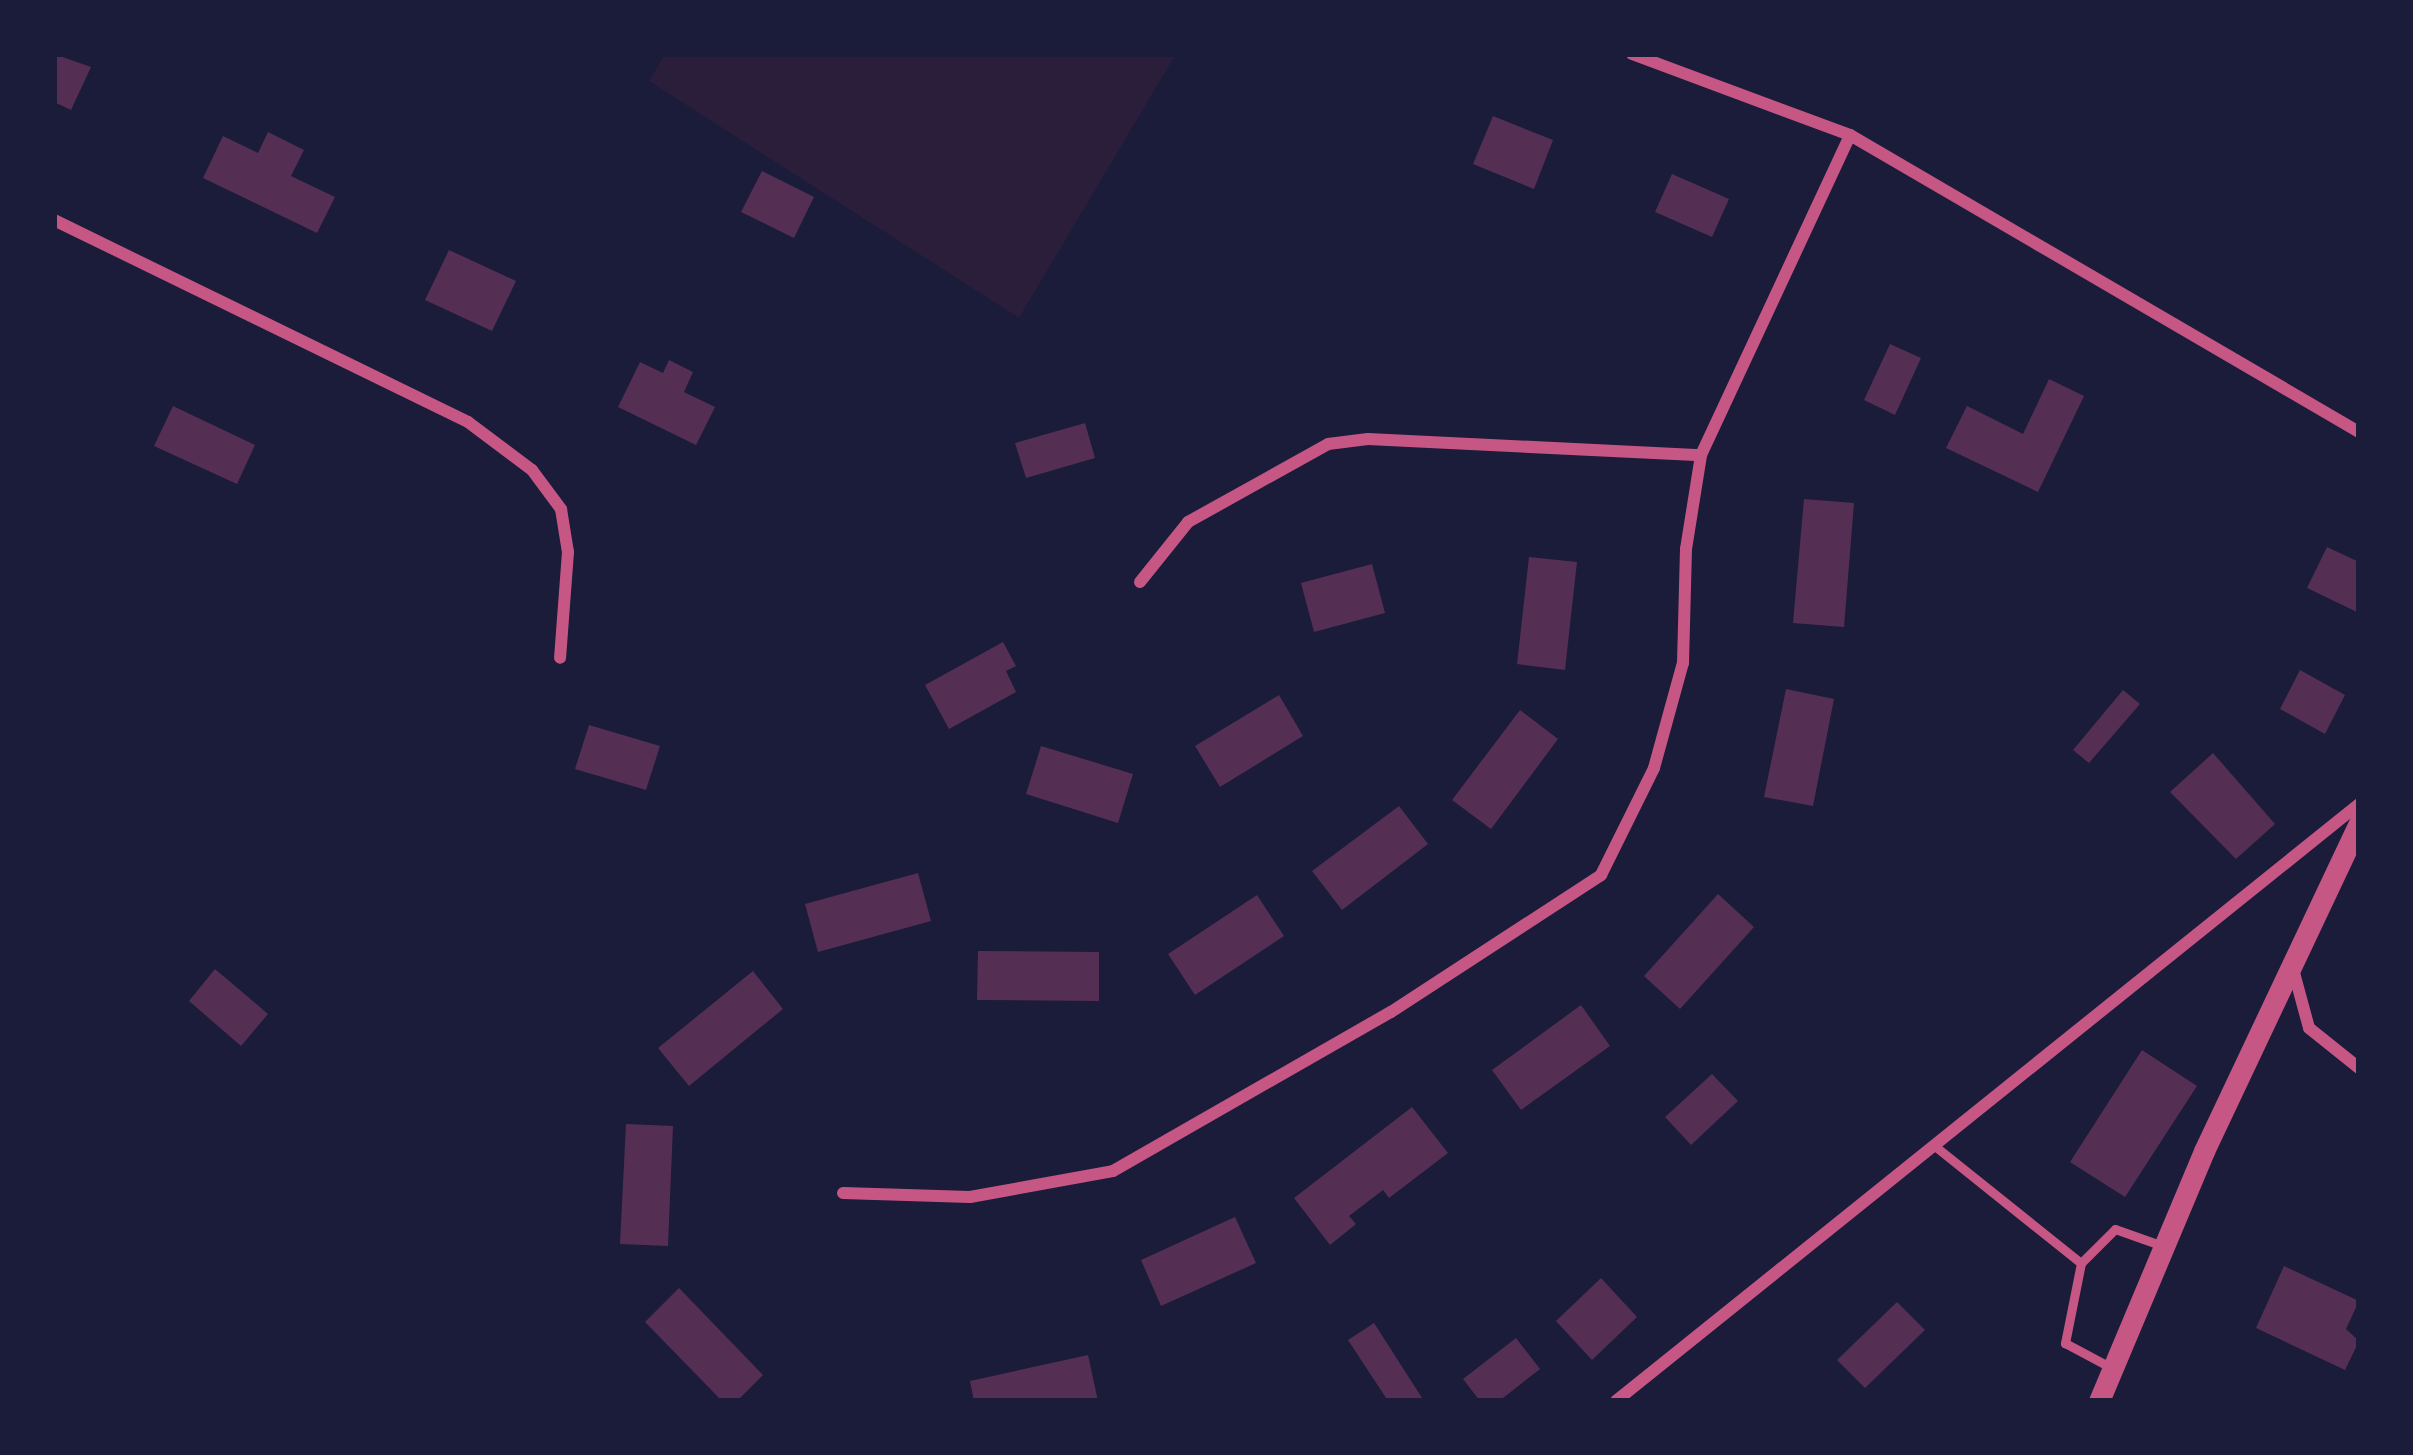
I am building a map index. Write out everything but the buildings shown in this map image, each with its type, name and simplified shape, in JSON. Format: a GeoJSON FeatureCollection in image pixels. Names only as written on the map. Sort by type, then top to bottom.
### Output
{"type":"FeatureCollection","features":[{"type":"Feature","properties":{"kind":"street"},"geometry":{"type":"LineString","coordinates":[[1632,54],[1850,135],[2359,432]]}},
{"type":"Feature","properties":{"kind":"street"},"geometry":{"type":"LineString","coordinates":[[843,1193],[970,1197],[1113,1171],[1391,1012],[1601,875],[1654,768],[1683,664],[1686,549],[1701,455],[1850,135]]}},
{"type":"Feature","properties":{"kind":"street"},"geometry":{"type":"LineString","coordinates":[[54,220],[468,422],[532,470],[561,509],[568,552],[560,658]]}},
{"type":"Feature","properties":{"kind":"street"},"geometry":{"type":"LineString","coordinates":[[1139,582],[1188,522],[1328,444],[1701,455]]}},
{"type":"Feature","properties":{"kind":"street"},"geometry":{"type":"LineString","coordinates":[[1616,1401],[2359,805]]}},
{"type":"Feature","properties":{"kind":"street"},"geometry":{"type":"LineString","coordinates":[[2099,1401],[2164,1247],[2359,823]]}},
{"type":"Feature","properties":{"kind":"street"},"geometry":{"type":"LineString","coordinates":[[2292,964],[2309,1028],[2359,1068]]}},
{"type":"Feature","properties":{"kind":"lane"},"geometry":{"type":"LineString","coordinates":[[1936,1147],[2081,1263]]}},
{"type":"Feature","properties":{"kind":"lane"},"geometry":{"type":"LineString","coordinates":[[2113,1369],[2065,1343],[2081,1263],[2115,1229],[2164,1247]]}},
{"type":"Feature","properties":{"kind":"shaded area"},"geometry":{"type":"Polygon","coordinates":[[[665,54],[1176,54],[1019,318],[649,81],[665,54]]]}}]}
